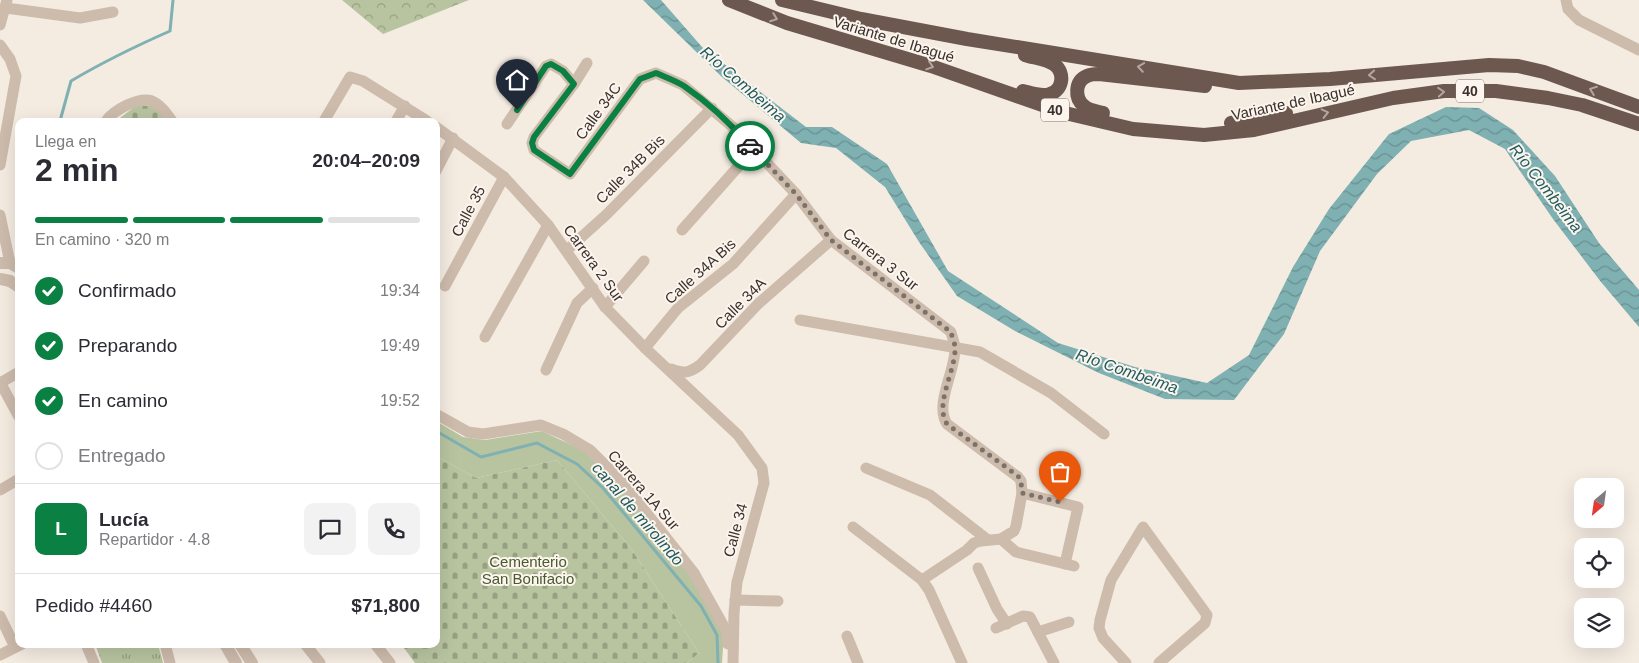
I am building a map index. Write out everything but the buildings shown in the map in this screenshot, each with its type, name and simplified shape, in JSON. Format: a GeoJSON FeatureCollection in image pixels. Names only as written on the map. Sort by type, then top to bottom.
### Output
{"type":"FeatureCollection","features":[{"type":"Feature","properties":{"kind":"highway","name":"Variante de Ibagué"},"geometry":{"type":"LineString","coordinates":[[729,0],[787,23],[966,78],[1065,113],[1133,129],[1204,134],[1254,130],[1393,98],[1453,91],[1496,91],[1548,98],[1582,105],[1639,124]]}},
{"type":"Feature","properties":{"kind":"highway","name":"Variante de Ibagué"},"geometry":{"type":"LineString","coordinates":[[782,0],[861,19],[1239,83],[1311,80],[1489,65],[1525,68],[1544,72],[1639,107]]}},
{"type":"Feature","properties":{"kind":"highway"},"geometry":{"type":"LineString","coordinates":[[966,78],[1049,95],[1056,92],[1061,81],[1059,70],[1050,63],[967,38]]}},
{"type":"Feature","properties":{"kind":"highway"},"geometry":{"type":"LineString","coordinates":[[1239,83],[1223,88],[1089,74],[1082,78],[1077,87],[1077,94],[1079,101],[1086,108],[1093,111],[1161,123],[1203,125],[1245,121],[1284,113],[1304,118]]}},
{"type":"Feature","properties":{"kind":"street"},"geometry":{"type":"LineString","coordinates":[[1566,0],[1568,9],[1579,20],[1639,50]]}},
{"type":"Feature","properties":{"kind":"street"},"geometry":{"type":"LineString","coordinates":[[0,25],[7,4],[80,18],[113,12]]}},
{"type":"Feature","properties":{"kind":"street"},"geometry":{"type":"LineString","coordinates":[[0,45],[10,59],[16,76],[0,165]]}},
{"type":"Feature","properties":{"kind":"street"},"geometry":{"type":"LineString","coordinates":[[507,124],[546,66],[551,64],[563,71],[574,84],[587,63]]}},
{"type":"Feature","properties":{"kind":"street","name":"Calle 34C"},"geometry":{"type":"LineString","coordinates":[[574,84],[534,137],[532,143],[534,150],[570,174],[640,79],[656,73]]}},
{"type":"Feature","properties":{"kind":"street","name":"Carrera 3 Sur"},"geometry":{"type":"LineString","coordinates":[[656,73],[683,86],[734,128],[796,194],[831,240],[951,332],[955,348]]}},
{"type":"Feature","properties":{"kind":"street"},"geometry":{"type":"LineString","coordinates":[[326,118],[350,76],[363,81],[423,118]]}},
{"type":"Feature","properties":{"kind":"street"},"geometry":{"type":"LineString","coordinates":[[110,118],[126,105],[144,100],[153,101],[162,108],[170,118]]}},
{"type":"Feature","properties":{"kind":"street"},"geometry":{"type":"LineString","coordinates":[[398,118],[405,106]]}},
{"type":"Feature","properties":{"kind":"street","name":"Calle 34B Bis"},"geometry":{"type":"LineString","coordinates":[[567,250],[606,215],[712,108]]}},
{"type":"Feature","properties":{"kind":"street","name":"Carrera 2 Sur"},"geometry":{"type":"LineString","coordinates":[[440,130],[504,177],[548,225],[605,307],[645,348],[738,435],[762,468]]}},
{"type":"Feature","properties":{"kind":"street"},"geometry":{"type":"LineString","coordinates":[[440,162],[453,138]]}},
{"type":"Feature","properties":{"kind":"street"},"geometry":{"type":"LineString","coordinates":[[682,230],[753,150]]}},
{"type":"Feature","properties":{"kind":"street","name":"Calle 35"},"geometry":{"type":"LineString","coordinates":[[445,286],[504,177]]}},
{"type":"Feature","properties":{"kind":"street","name":"Calle 34A Bis"},"geometry":{"type":"LineString","coordinates":[[645,348],[678,308],[733,264],[796,194]]}},
{"type":"Feature","properties":{"kind":"street"},"geometry":{"type":"LineString","coordinates":[[0,214],[10,265]]}},
{"type":"Feature","properties":{"kind":"street"},"geometry":{"type":"LineString","coordinates":[[485,338],[548,225]]}},
{"type":"Feature","properties":{"kind":"street","name":"Calle 34A"},"geometry":{"type":"LineString","coordinates":[[666,367],[682,373],[691,372],[758,304],[831,240]]}},
{"type":"Feature","properties":{"kind":"street"},"geometry":{"type":"LineString","coordinates":[[605,307],[644,261]]}},
{"type":"Feature","properties":{"kind":"street"},"geometry":{"type":"LineString","coordinates":[[0,278],[15,284]]}},
{"type":"Feature","properties":{"kind":"street"},"geometry":{"type":"LineString","coordinates":[[546,370],[577,303],[593,288]]}},
{"type":"Feature","properties":{"kind":"street"},"geometry":{"type":"LineString","coordinates":[[800,320],[980,352],[1051,393],[1104,434]]}},
{"type":"Feature","properties":{"kind":"street"},"geometry":{"type":"LineString","coordinates":[[922,580],[967,550],[974,543],[1001,539],[1009,535],[1016,526],[1023,490],[1021,481],[1012,471],[947,424],[943,413],[945,393],[955,348]]}},
{"type":"Feature","properties":{"kind":"street"},"geometry":{"type":"LineString","coordinates":[[15,374],[0,382],[15,410]]}},
{"type":"Feature","properties":{"kind":"street","name":"Carrera 1A Sur"},"geometry":{"type":"LineString","coordinates":[[440,416],[468,432],[483,434],[541,425],[563,434],[590,450],[622,482],[694,573],[727,632],[726,663]]}},
{"type":"Feature","properties":{"kind":"street","name":"Calle 34"},"geometry":{"type":"LineString","coordinates":[[733,663],[735,600],[743,556],[764,483],[762,468]]}},
{"type":"Feature","properties":{"kind":"street"},"geometry":{"type":"LineString","coordinates":[[866,468],[930,496],[988,540]]}},
{"type":"Feature","properties":{"kind":"street"},"geometry":{"type":"LineString","coordinates":[[0,490],[15,481]]}},
{"type":"Feature","properties":{"kind":"street"},"geometry":{"type":"LineString","coordinates":[[1001,539],[1016,552],[1070,565],[1078,507],[1023,490]]}},
{"type":"Feature","properties":{"kind":"street"},"geometry":{"type":"LineString","coordinates":[[853,527],[922,580],[929,590],[962,663]]}},
{"type":"Feature","properties":{"kind":"street"},"geometry":{"type":"LineString","coordinates":[[1126,663],[1103,638],[1099,628],[1111,580],[1142,527],[1207,615],[1205,622],[1159,663]]}},
{"type":"Feature","properties":{"kind":"street"},"geometry":{"type":"LineString","coordinates":[[978,568],[997,610],[1008,624]]}},
{"type":"Feature","properties":{"kind":"street"},"geometry":{"type":"LineString","coordinates":[[735,600],[778,601]]}},
{"type":"Feature","properties":{"kind":"street"},"geometry":{"type":"LineString","coordinates":[[0,616],[15,639]]}},
{"type":"Feature","properties":{"kind":"street"},"geometry":{"type":"LineString","coordinates":[[996,628],[1023,616],[1030,618],[1052,660],[1040,663]]}},
{"type":"Feature","properties":{"kind":"street"},"geometry":{"type":"LineString","coordinates":[[1038,632],[1069,622]]}},
{"type":"Feature","properties":{"kind":"street"},"geometry":{"type":"LineString","coordinates":[[847,636],[858,663]]}},
{"type":"Feature","properties":{"kind":"street"},"geometry":{"type":"LineString","coordinates":[[0,655],[15,647]]}},
{"type":"Feature","properties":{"kind":"street"},"geometry":{"type":"LineString","coordinates":[[88,648],[94,663]]}},
{"type":"Feature","properties":{"kind":"street"},"geometry":{"type":"LineString","coordinates":[[166,648],[170,663]]}},
{"type":"Feature","properties":{"kind":"street"},"geometry":{"type":"LineString","coordinates":[[227,648],[236,663]]}},
{"type":"Feature","properties":{"kind":"street"},"geometry":{"type":"LineString","coordinates":[[243,648],[252,663]]}},
{"type":"Feature","properties":{"kind":"street"},"geometry":{"type":"LineString","coordinates":[[308,648],[320,663]]}},
{"type":"Feature","properties":{"kind":"street"},"geometry":{"type":"LineString","coordinates":[[377,648],[383,661]]}},
{"type":"Feature","properties":{"kind":"green space"},"geometry":{"type":"Polygon","coordinates":[[[342,0],[469,0],[383,34],[342,0]]]}},
{"type":"Feature","properties":{"kind":"green space"},"geometry":{"type":"Polygon","coordinates":[[[137,105],[155,106],[168,118],[120,118],[137,105]]]}},
{"type":"Feature","properties":{"kind":"green space"},"geometry":{"type":"Polygon","coordinates":[[[440,423],[463,437],[485,440],[542,431],[588,453],[609,475],[692,576],[724,633],[722,663],[687,663],[699,653],[632,550],[557,460],[476,478],[440,458],[440,423]]]}},
{"type":"Feature","properties":{"kind":"green space","name":"Cementerio San Bonifacio"},"geometry":{"type":"Polygon","coordinates":[[[440,458],[476,478],[557,460],[632,550],[699,653],[687,663],[415,663],[404,648],[440,648],[440,458]]]}},
{"type":"Feature","properties":{"kind":"green space"},"geometry":{"type":"Polygon","coordinates":[[[96,648],[159,648],[163,663],[102,663],[96,648]]]}},
{"type":"Feature","properties":{"kind":"water","name":"Río Combeima"},"geometry":{"type":"Polygon","coordinates":[[[643,0],[661,0],[702,47],[806,127],[832,127],[887,164],[948,271],[1058,343],[1135,367],[1207,383],[1249,355],[1293,267],[1329,209],[1389,134],[1446,107],[1479,108],[1513,130],[1555,176],[1599,243],[1639,290],[1639,327],[1601,282],[1553,219],[1505,149],[1469,130],[1411,141],[1377,174],[1320,251],[1284,334],[1234,400],[1165,399],[1099,373],[1015,331],[957,296],[919,242],[885,187],[836,148],[801,143],[722,77],[643,0]]]}},
{"type":"Feature","properties":{"kind":"waterway"},"geometry":{"type":"LineString","coordinates":[[61,118],[71,81],[120,54],[170,31],[173,0]]}},
{"type":"Feature","properties":{"kind":"waterway","name":"canal de mirolindo"},"geometry":{"type":"LineString","coordinates":[[440,433],[481,457],[537,443],[577,464],[603,488],[701,606],[717,635],[718,663]]}},
{"type":"Feature","properties":{"kind":"way so far"},"geometry":{"type":"LineString","coordinates":[[750,146],[796,194],[831,240],[951,332],[955,348],[945,393],[943,413],[947,424],[1018,476],[1023,488],[1022,493],[1060,502]]}},
{"type":"Feature","properties":{"kind":"route"},"geometry":{"type":"LineString","coordinates":[[517,110],[546,66],[551,64],[563,71],[574,84],[534,137],[532,143],[534,150],[570,174],[640,79],[656,73],[683,86],[712,108],[750,146]]}}]}
